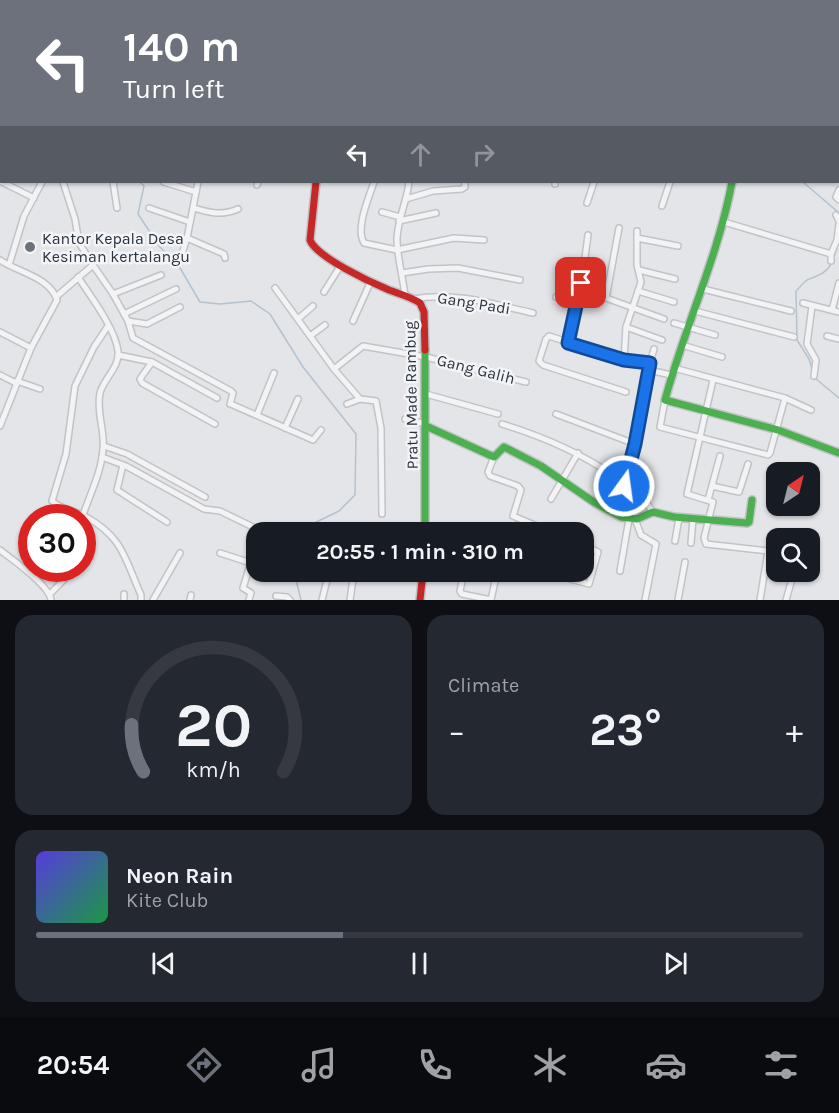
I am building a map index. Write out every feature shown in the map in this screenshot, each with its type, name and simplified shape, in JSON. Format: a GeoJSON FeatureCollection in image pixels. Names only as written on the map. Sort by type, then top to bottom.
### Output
{"type":"FeatureCollection","features":[{"type":"Feature","properties":{"kind":"street"},"geometry":{"type":"LineString","coordinates":[[5,183],[34,198]]}},
{"type":"Feature","properties":{"kind":"street"},"geometry":{"type":"LineString","coordinates":[[9,265],[24,216],[42,183]]}},
{"type":"Feature","properties":{"kind":"street"},"geometry":{"type":"LineString","coordinates":[[63,183],[75,219],[79,243],[113,294],[128,321],[133,338],[231,391],[233,393],[230,404],[313,440],[321,430]]}},
{"type":"Feature","properties":{"kind":"street"},"geometry":{"type":"LineString","coordinates":[[113,183],[117,208]]}},
{"type":"Feature","properties":{"kind":"street"},"geometry":{"type":"LineString","coordinates":[[167,183],[196,192]]}},
{"type":"Feature","properties":{"kind":"street"},"geometry":{"type":"LineString","coordinates":[[181,257],[194,208],[198,183]]}},
{"type":"Feature","properties":{"kind":"street","name":"Pratu Made Rambug"},"geometry":{"type":"LineString","coordinates":[[316,183],[310,243],[319,252],[341,265],[371,281],[414,299],[421,305],[424,312],[425,522]]}},
{"type":"Feature","properties":{"kind":"street"},"geometry":{"type":"LineString","coordinates":[[374,183],[362,218],[362,240],[366,243],[398,250],[454,238],[484,240]]}},
{"type":"Feature","properties":{"kind":"street"},"geometry":{"type":"LineString","coordinates":[[405,296],[398,250],[400,219],[409,183]]}},
{"type":"Feature","properties":{"kind":"street"},"geometry":{"type":"LineString","coordinates":[[406,199],[433,191],[462,189],[465,183]]}},
{"type":"Feature","properties":{"kind":"street"},"geometry":{"type":"LineString","coordinates":[[587,203],[594,183]]}},
{"type":"Feature","properties":{"kind":"street"},"geometry":{"type":"LineString","coordinates":[[662,206],[670,183]]}},
{"type":"Feature","properties":{"kind":"street"},"geometry":{"type":"LineString","coordinates":[[732,183],[724,222],[703,290],[672,371],[660,426],[768,455],[778,430],[785,398]]}},
{"type":"Feature","properties":{"kind":"street"},"geometry":{"type":"LineString","coordinates":[[839,190],[836,197],[839,200]]}},
{"type":"Feature","properties":{"kind":"street"},"geometry":{"type":"LineString","coordinates":[[148,208],[190,222]]}},
{"type":"Feature","properties":{"kind":"street"},"geometry":{"type":"LineString","coordinates":[[194,208],[218,214],[238,209]]}},
{"type":"Feature","properties":{"kind":"street"},"geometry":{"type":"LineString","coordinates":[[382,212],[400,219],[436,213]]}},
{"type":"Feature","properties":{"kind":"street"},"geometry":{"type":"LineString","coordinates":[[831,261],[831,254],[837,240],[838,220]]}},
{"type":"Feature","properties":{"kind":"street"},"geometry":{"type":"LineString","coordinates":[[724,222],[831,254]]}},
{"type":"Feature","properties":{"kind":"street"},"geometry":{"type":"LineString","coordinates":[[619,228],[605,297],[664,319]]}},
{"type":"Feature","properties":{"kind":"street"},"geometry":{"type":"LineString","coordinates":[[568,343],[588,235]]}},
{"type":"Feature","properties":{"kind":"street"},"geometry":{"type":"LineString","coordinates":[[624,360],[626,327],[641,282],[637,235],[678,246]]}},
{"type":"Feature","properties":{"kind":"street"},"geometry":{"type":"LineString","coordinates":[[187,238],[224,254],[225,258]]}},
{"type":"Feature","properties":{"kind":"street"},"geometry":{"type":"LineString","coordinates":[[0,260],[31,275],[57,296]]}},
{"type":"Feature","properties":{"kind":"street"},"geometry":{"type":"LineString","coordinates":[[0,426],[31,348],[55,306],[57,296],[93,265]]}},
{"type":"Feature","properties":{"kind":"street"},"geometry":{"type":"LineString","coordinates":[[324,292],[341,265]]}},
{"type":"Feature","properties":{"kind":"street"},"geometry":{"type":"LineString","coordinates":[[402,273],[428,268],[458,268],[520,280]]}},
{"type":"Feature","properties":{"kind":"street"},"geometry":{"type":"LineString","coordinates":[[639,270],[675,279]]}},
{"type":"Feature","properties":{"kind":"street"},"geometry":{"type":"LineString","coordinates":[[113,294],[161,275]]}},
{"type":"Feature","properties":{"kind":"street"},"geometry":{"type":"LineString","coordinates":[[78,277],[108,327],[117,345],[118,355],[100,397],[99,408],[104,446],[87,504]]}},
{"type":"Feature","properties":{"kind":"street"},"geometry":{"type":"LineString","coordinates":[[353,321],[371,281]]}},
{"type":"Feature","properties":{"kind":"street"},"geometry":{"type":"LineString","coordinates":[[832,310],[839,283]]}},
{"type":"Feature","properties":{"kind":"street"},"geometry":{"type":"LineString","coordinates":[[275,288],[334,369],[360,399]]}},
{"type":"Feature","properties":{"kind":"street"},"geometry":{"type":"LineString","coordinates":[[124,314],[176,289]]}},
{"type":"Feature","properties":{"kind":"street"},"geometry":{"type":"LineString","coordinates":[[703,290],[791,311]]}},
{"type":"Feature","properties":{"kind":"street"},"geometry":{"type":"LineString","coordinates":[[638,291],[674,302]]}},
{"type":"Feature","properties":{"kind":"street","name":"Gang Padi"},"geometry":{"type":"LineString","coordinates":[[414,299],[430,296],[447,297],[492,303],[533,313]]}},
{"type":"Feature","properties":{"kind":"street"},"geometry":{"type":"LineString","coordinates":[[555,297],[577,302]]}},
{"type":"Feature","properties":{"kind":"street"},"geometry":{"type":"LineString","coordinates":[[803,303],[839,312]]}},
{"type":"Feature","properties":{"kind":"street"},"geometry":{"type":"LineString","coordinates":[[298,319],[313,306]]}},
{"type":"Feature","properties":{"kind":"street"},"geometry":{"type":"LineString","coordinates":[[812,306],[807,344],[816,360],[814,376]]}},
{"type":"Feature","properties":{"kind":"street"},"geometry":{"type":"LineString","coordinates":[[128,321],[147,324],[180,307]]}},
{"type":"Feature","properties":{"kind":"street"},"geometry":{"type":"LineString","coordinates":[[695,311],[794,337]]}},
{"type":"Feature","properties":{"kind":"street"},"geometry":{"type":"LineString","coordinates":[[674,323],[715,335]]}},
{"type":"Feature","properties":{"kind":"street"},"geometry":{"type":"LineString","coordinates":[[310,336],[325,325]]}},
{"type":"Feature","properties":{"kind":"street"},"geometry":{"type":"LineString","coordinates":[[55,504],[52,499],[66,454],[75,386],[94,347],[108,327]]}},
{"type":"Feature","properties":{"kind":"street"},"geometry":{"type":"LineString","coordinates":[[626,327],[662,340]]}},
{"type":"Feature","properties":{"kind":"street"},"geometry":{"type":"LineString","coordinates":[[0,332],[31,348]]}},
{"type":"Feature","properties":{"kind":"street"},"geometry":{"type":"LineString","coordinates":[[626,392],[540,363],[546,338],[550,336],[650,367],[785,398],[811,410]]}},
{"type":"Feature","properties":{"kind":"street"},"geometry":{"type":"LineString","coordinates":[[827,336],[839,339]]}},
{"type":"Feature","properties":{"kind":"street"},"geometry":{"type":"LineString","coordinates":[[682,345],[722,357]]}},
{"type":"Feature","properties":{"kind":"street","name":"Gang Galih"},"geometry":{"type":"LineString","coordinates":[[334,369],[363,346],[426,357],[526,382]]}},
{"type":"Feature","properties":{"kind":"street"},"geometry":{"type":"LineString","coordinates":[[653,512],[647,502],[624,490],[654,349]]}},
{"type":"Feature","properties":{"kind":"street"},"geometry":{"type":"LineString","coordinates":[[118,355],[152,362],[217,398]]}},
{"type":"Feature","properties":{"kind":"street"},"geometry":{"type":"LineString","coordinates":[[152,362],[140,379],[142,383],[215,424]]}},
{"type":"Feature","properties":{"kind":"street"},"geometry":{"type":"LineString","coordinates":[[257,416],[274,373]]}},
{"type":"Feature","properties":{"kind":"street"},"geometry":{"type":"LineString","coordinates":[[0,375],[40,389]]}},
{"type":"Feature","properties":{"kind":"street"},"geometry":{"type":"LineString","coordinates":[[713,380],[687,494],[708,500],[713,505],[704,538],[706,544],[768,551],[760,600]]}},
{"type":"Feature","properties":{"kind":"street"},"geometry":{"type":"LineString","coordinates":[[426,394],[498,414]]}},
{"type":"Feature","properties":{"kind":"street"},"geometry":{"type":"LineString","coordinates":[[285,428],[298,399]]}},
{"type":"Feature","properties":{"kind":"street"},"geometry":{"type":"LineString","coordinates":[[346,404],[360,399],[375,400],[380,414],[382,514]]}},
{"type":"Feature","properties":{"kind":"street"},"geometry":{"type":"LineString","coordinates":[[665,400],[778,430],[839,453]]}},
{"type":"Feature","properties":{"kind":"street"},"geometry":{"type":"LineString","coordinates":[[556,414],[635,444]]}},
{"type":"Feature","properties":{"kind":"street"},"geometry":{"type":"LineString","coordinates":[[405,419],[426,425],[494,457]]}},
{"type":"Feature","properties":{"kind":"street"},"geometry":{"type":"LineString","coordinates":[[502,424],[535,434],[578,453],[611,474]]}},
{"type":"Feature","properties":{"kind":"street"},"geometry":{"type":"LineString","coordinates":[[104,446],[127,454],[205,497]]}},
{"type":"Feature","properties":{"kind":"street"},"geometry":{"type":"LineString","coordinates":[[527,522],[513,516],[521,490],[518,486],[490,476],[488,472],[494,457],[504,447],[533,460],[597,504],[632,519],[641,535],[656,544],[645,600]]}},
{"type":"Feature","properties":{"kind":"street"},"geometry":{"type":"LineString","coordinates":[[551,499],[578,453]]}},
{"type":"Feature","properties":{"kind":"street"},"geometry":{"type":"LineString","coordinates":[[708,500],[720,456]]}},
{"type":"Feature","properties":{"kind":"street"},"geometry":{"type":"LineString","coordinates":[[102,457],[123,465],[204,509],[220,511],[246,524]]}},
{"type":"Feature","properties":{"kind":"street"},"geometry":{"type":"LineString","coordinates":[[712,486],[739,492],[748,464]]}},
{"type":"Feature","properties":{"kind":"street"},"geometry":{"type":"LineString","coordinates":[[123,465],[117,490],[167,522]]}},
{"type":"Feature","properties":{"kind":"street"},"geometry":{"type":"LineString","coordinates":[[632,519],[653,512],[679,518],[748,523],[752,500]]}},
{"type":"Feature","properties":{"kind":"street"},"geometry":{"type":"LineString","coordinates":[[675,541],[679,518]]}},
{"type":"Feature","properties":{"kind":"street"},"geometry":{"type":"LineString","coordinates":[[620,571],[632,519]]}},
{"type":"Feature","properties":{"kind":"street"},"geometry":{"type":"LineString","coordinates":[[691,543],[693,519]]}},
{"type":"Feature","properties":{"kind":"street"},"geometry":{"type":"LineString","coordinates":[[96,524],[109,532],[122,548],[142,600]]}},
{"type":"Feature","properties":{"kind":"street"},"geometry":{"type":"LineString","coordinates":[[0,550],[50,597],[63,582]]}},
{"type":"Feature","properties":{"kind":"street"},"geometry":{"type":"LineString","coordinates":[[594,550],[598,552],[594,566]]}},
{"type":"Feature","properties":{"kind":"street"},"geometry":{"type":"LineString","coordinates":[[153,600],[180,553]]}},
{"type":"Feature","properties":{"kind":"street"},"geometry":{"type":"LineString","coordinates":[[220,553],[246,561]]}},
{"type":"Feature","properties":{"kind":"street"},"geometry":{"type":"LineString","coordinates":[[678,600],[685,562]]}},
{"type":"Feature","properties":{"kind":"street"},"geometry":{"type":"LineString","coordinates":[[246,579],[243,588],[251,593],[249,600]]}},
{"type":"Feature","properties":{"kind":"street"},"geometry":{"type":"LineString","coordinates":[[322,600],[326,582]]}},
{"type":"Feature","properties":{"kind":"street"},"geometry":{"type":"LineString","coordinates":[[350,600],[353,582]]}},
{"type":"Feature","properties":{"kind":"street"},"geometry":{"type":"LineString","coordinates":[[420,600],[422,582]]}},
{"type":"Feature","properties":{"kind":"street"},"geometry":{"type":"LineString","coordinates":[[462,582],[460,591],[462,594],[490,600],[494,582]]}},
{"type":"Feature","properties":{"kind":"street"},"geometry":{"type":"LineString","coordinates":[[786,600],[791,582]]}},
{"type":"Feature","properties":{"kind":"street"},"geometry":{"type":"LineString","coordinates":[[276,596],[287,597],[290,600]]}},
{"type":"Feature","properties":{"kind":"waterway"},"geometry":{"type":"LineString","coordinates":[[141,183],[144,186],[138,214],[160,247],[180,268],[200,302],[220,304],[251,301],[270,314],[303,367],[356,434],[355,495],[339,511],[316,522]]}},
{"type":"Feature","properties":{"kind":"waterway"},"geometry":{"type":"LineString","coordinates":[[804,183],[839,213]]}},
{"type":"Feature","properties":{"kind":"waterway"},"geometry":{"type":"LineString","coordinates":[[833,260],[837,247]]}},
{"type":"Feature","properties":{"kind":"waterway"},"geometry":{"type":"LineString","coordinates":[[813,372],[809,359],[797,340],[796,291],[807,280],[824,272],[831,264]]}},
{"type":"Feature","properties":{"kind":"waterway"},"geometry":{"type":"LineString","coordinates":[[816,379],[839,398]]}},
{"type":"Feature","properties":{"kind":"waterway"},"geometry":{"type":"LineString","coordinates":[[296,582],[301,600]]}},
{"type":"Feature","properties":{"kind":"traffic: fast"},"geometry":{"type":"LineString","coordinates":[[732,183],[710,264],[665,400],[778,430],[839,453]]}},
{"type":"Feature","properties":{"kind":"traffic: fast"},"geometry":{"type":"LineString","coordinates":[[425,350],[425,522]]}},
{"type":"Feature","properties":{"kind":"traffic: fast"},"geometry":{"type":"LineString","coordinates":[[426,426],[494,457],[504,447],[541,466],[595,503],[621,517],[637,519],[653,512],[674,517],[747,523],[752,500]]}},
{"type":"Feature","properties":{"kind":"traffic: jam"},"geometry":{"type":"LineString","coordinates":[[316,183],[310,240],[314,247],[345,269],[420,303],[424,312],[425,350]]}},
{"type":"Feature","properties":{"kind":"traffic: jam"},"geometry":{"type":"LineString","coordinates":[[420,600],[422,582]]}},
{"type":"Feature","properties":{"kind":"place","name":"Kantor Kepala Desa Kesiman kertalangu"},"geometry":{"type":"Point","coordinates":[30,247]}},
{"type":"Feature","properties":{"kind":"route"},"geometry":{"type":"LineString","coordinates":[[581,283],[568,343],[624,360],[650,363],[635,444],[624,486]]}}]}
